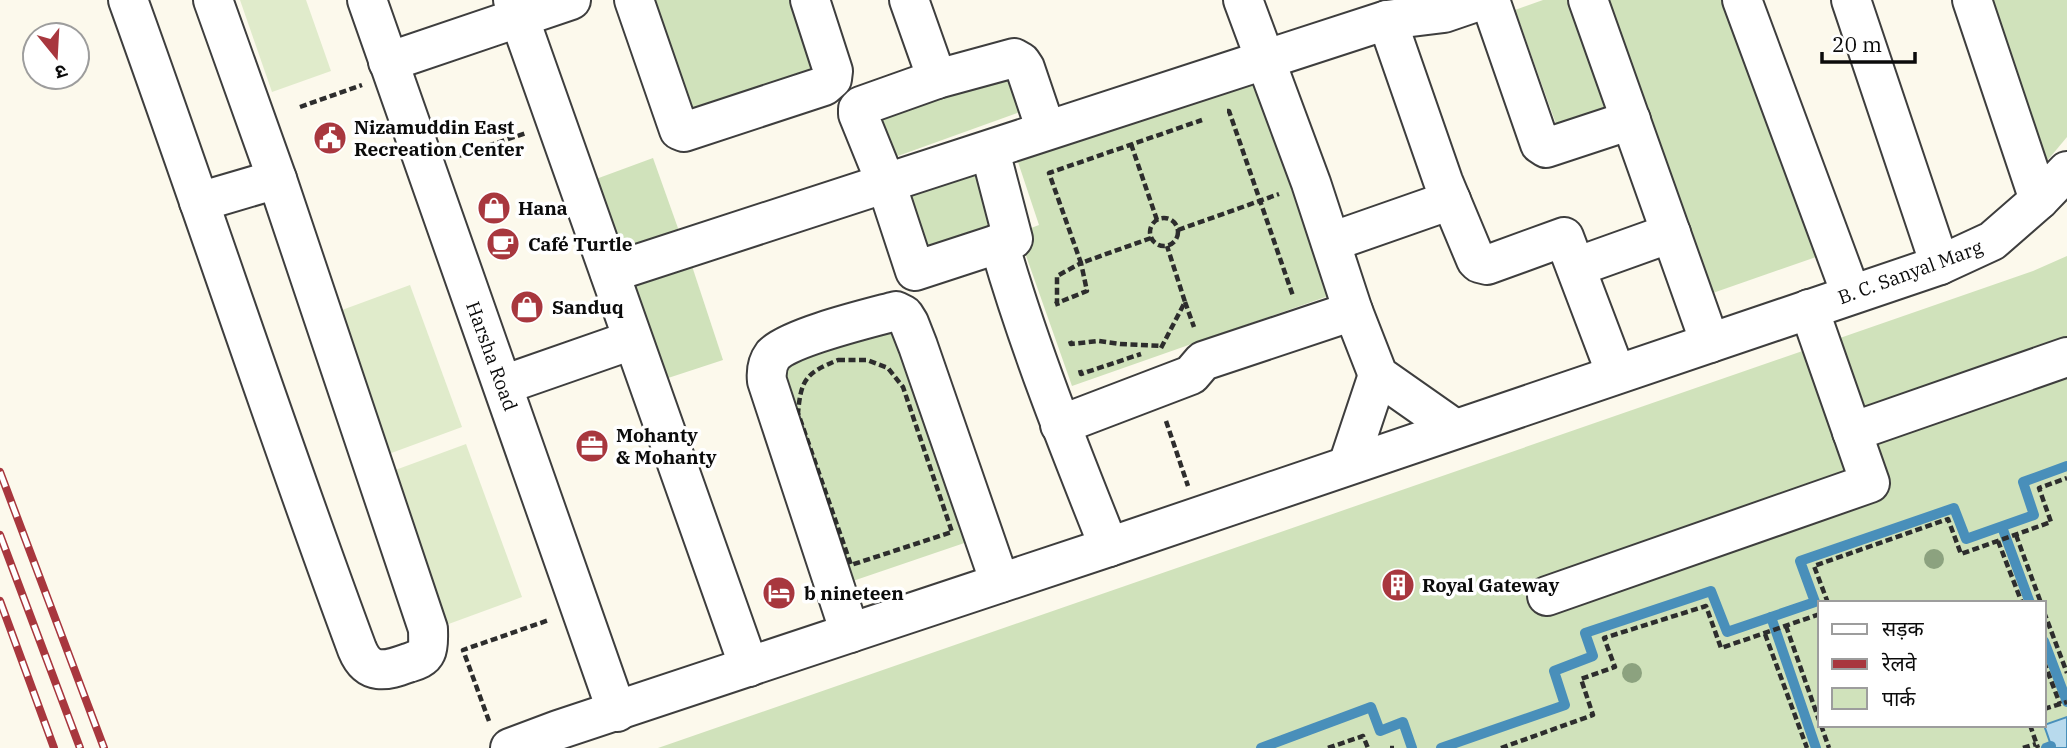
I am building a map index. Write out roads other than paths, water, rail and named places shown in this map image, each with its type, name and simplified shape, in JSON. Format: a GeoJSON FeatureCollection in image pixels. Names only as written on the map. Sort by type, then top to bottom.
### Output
{"type":"FeatureCollection","features":[{"type":"Feature","properties":{"kind":"street"},"geometry":{"type":"LineString","coordinates":[[128,0],[308,519],[357,649],[367,664],[387,671],[421,658],[426,652],[428,629],[277,178],[213,0]]}},
{"type":"Feature","properties":{"kind":"street","name":"Harsha Road"},"geometry":{"type":"LineString","coordinates":[[366,0],[617,712]]}},
{"type":"Feature","properties":{"kind":"street"},"geometry":{"type":"LineString","coordinates":[[390,68],[516,9],[571,0]]}},
{"type":"Feature","properties":{"kind":"street"},"geometry":{"type":"LineString","coordinates":[[634,0],[679,130],[684,132],[824,86],[832,79],[833,71],[810,0]]}},
{"type":"Feature","properties":{"kind":"street"},"geometry":{"type":"LineString","coordinates":[[909,0],[937,79]]}},
{"type":"Feature","properties":{"kind":"street"},"geometry":{"type":"LineString","coordinates":[[1243,0],[1378,375],[1455,429]]}},
{"type":"Feature","properties":{"kind":"street"},"geometry":{"type":"LineString","coordinates":[[610,273],[990,151],[1265,58],[1387,20],[1482,0]]}},
{"type":"Feature","properties":{"kind":"street"},"geometry":{"type":"LineString","coordinates":[[1490,0],[1543,147],[1630,120]]}},
{"type":"Feature","properties":{"kind":"street"},"geometry":{"type":"LineString","coordinates":[[1588,0],[1710,343]]}},
{"type":"Feature","properties":{"kind":"street"},"geometry":{"type":"LineString","coordinates":[[1742,0],[1851,295]]}},
{"type":"Feature","properties":{"kind":"street"},"geometry":{"type":"LineString","coordinates":[[1851,0],[1940,265]]}},
{"type":"Feature","properties":{"kind":"street"},"geometry":{"type":"LineString","coordinates":[[1972,0],[2039,200]]}},
{"type":"Feature","properties":{"kind":"street"},"geometry":{"type":"LineString","coordinates":[[516,9],[749,667]]}},
{"type":"Feature","properties":{"kind":"street"},"geometry":{"type":"LineString","coordinates":[[1387,20],[1451,200],[1479,264],[1487,265],[1564,237],[1616,374]]}},
{"type":"Feature","properties":{"kind":"street"},"geometry":{"type":"LineString","coordinates":[[850,634],[767,381],[766,369],[771,357],[782,348],[829,330],[897,311],[916,289],[915,271],[858,109],[937,79],[1018,59],[1025,68],[1046,130]]}},
{"type":"Feature","properties":{"kind":"street"},"geometry":{"type":"LineString","coordinates":[[915,271],[1013,239],[990,151]]}},
{"type":"Feature","properties":{"kind":"street","name":"B. C. Sanyal Marg"},"geometry":{"type":"LineString","coordinates":[[501,740],[558,730],[617,712],[1940,265],[1992,241],[2067,171]]}},
{"type":"Feature","properties":{"kind":"street"},"geometry":{"type":"LineString","coordinates":[[199,202],[277,178]]}},
{"type":"Feature","properties":{"kind":"street"},"geometry":{"type":"LineString","coordinates":[[1331,242],[1451,200]]}},
{"type":"Feature","properties":{"kind":"street"},"geometry":{"type":"LineString","coordinates":[[1576,267],[1671,233]]}},
{"type":"Feature","properties":{"kind":"street"},"geometry":{"type":"LineString","coordinates":[[999,243],[1060,425],[1109,547]]}},
{"type":"Feature","properties":{"kind":"street"},"geometry":{"type":"LineString","coordinates":[[1547,596],[1870,483],[1809,309]]}},
{"type":"Feature","properties":{"kind":"street"},"geometry":{"type":"LineString","coordinates":[[1060,425],[1191,374],[1203,361],[1353,310]]}},
{"type":"Feature","properties":{"kind":"street"},"geometry":{"type":"LineString","coordinates":[[897,311],[904,315],[918,346],[1000,583]]}},
{"type":"Feature","properties":{"kind":"street"},"geometry":{"type":"LineString","coordinates":[[503,385],[632,340]]}},
{"type":"Feature","properties":{"kind":"street"},"geometry":{"type":"LineString","coordinates":[[1852,432],[2067,357]]}},
{"type":"Feature","properties":{"kind":"street"},"geometry":{"type":"LineString","coordinates":[[1348,465],[1378,375]]}},
{"type":"Feature","properties":{"kind":"water"},"geometry":{"type":"Polygon","coordinates":[[[2067,717],[2067,748],[2052,748],[2046,724],[2067,717]]]}},
{"type":"Feature","properties":{"kind":"waterway"},"geometry":{"type":"LineString","coordinates":[[1441,748],[1565,705],[1554,671],[1593,656],[1585,633],[1711,591],[1727,632],[1815,602],[1800,561],[1954,508],[1966,539],[2034,515],[2023,482],[2067,466]]}},
{"type":"Feature","properties":{"kind":"waterway"},"geometry":{"type":"LineString","coordinates":[[2002,527],[2029,601]]}},
{"type":"Feature","properties":{"kind":"waterway"},"geometry":{"type":"LineString","coordinates":[[1771,617],[1816,748]]}},
{"type":"Feature","properties":{"kind":"waterway"},"geometry":{"type":"LineString","coordinates":[[2046,646],[2067,702]]}},
{"type":"Feature","properties":{"kind":"waterway"},"geometry":{"type":"LineString","coordinates":[[1261,748],[1371,707],[1380,731],[1403,722],[1412,748]]}},
{"type":"Feature","properties":{"kind":"waterway"},"geometry":{"type":"LineString","coordinates":[[2046,748],[2051,746]]}},
{"type":"Feature","properties":{"kind":"railway"},"geometry":{"type":"LineString","coordinates":[[0,472],[104,748]]}},
{"type":"Feature","properties":{"kind":"railway"},"geometry":{"type":"LineString","coordinates":[[0,535],[80,748]]}},
{"type":"Feature","properties":{"kind":"railway"},"geometry":{"type":"LineString","coordinates":[[0,601],[54,748]]}},
{"type":"Feature","properties":{"kind":"place","name":"Nizamuddin East Recreation Center"},"geometry":{"type":"Point","coordinates":[330,138]}},
{"type":"Feature","properties":{"kind":"place","name":"Hana"},"geometry":{"type":"Point","coordinates":[494,208]}},
{"type":"Feature","properties":{"kind":"place","name":"Café Turtle"},"geometry":{"type":"Point","coordinates":[503,244]}},
{"type":"Feature","properties":{"kind":"place","name":"Sanduq"},"geometry":{"type":"Point","coordinates":[527,307]}},
{"type":"Feature","properties":{"kind":"place","name":"Mohanty & Mohanty"},"geometry":{"type":"Point","coordinates":[592,446]}},
{"type":"Feature","properties":{"kind":"place","name":"Royal Gateway"},"geometry":{"type":"Point","coordinates":[1398,585]}},
{"type":"Feature","properties":{"kind":"place","name":"b nineteen"},"geometry":{"type":"Point","coordinates":[779,593]}}]}
